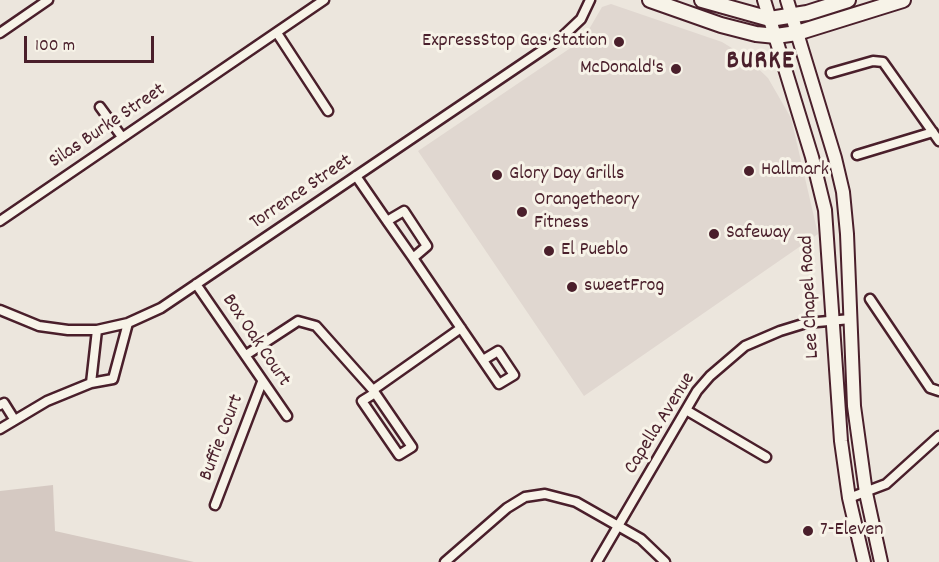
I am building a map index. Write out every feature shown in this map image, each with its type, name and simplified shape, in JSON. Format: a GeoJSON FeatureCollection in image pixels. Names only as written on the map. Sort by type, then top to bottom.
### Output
{"type":"FeatureCollection","features":[{"type":"Feature","properties":{"kind":"main road"},"geometry":{"type":"LineString","coordinates":[[650,0],[722,25],[756,34],[776,36],[797,33],[903,0]]}},
{"type":"Feature","properties":{"kind":"main road"},"geometry":{"type":"LineString","coordinates":[[702,0],[770,19],[793,16],[848,0]]}},
{"type":"Feature","properties":{"kind":"main road"},"geometry":{"type":"LineString","coordinates":[[718,0],[724,0]]}},
{"type":"Feature","properties":{"kind":"main road","name":"Lee Chapel Road"},"geometry":{"type":"LineString","coordinates":[[764,0],[822,193],[841,441],[849,498],[864,562]]}},
{"type":"Feature","properties":{"kind":"main road","name":"Lee Chapel Road"},"geometry":{"type":"LineString","coordinates":[[787,0],[835,158],[843,192],[854,406],[866,493],[881,562]]}},
{"type":"Feature","properties":{"kind":"street"},"geometry":{"type":"LineString","coordinates":[[0,33],[48,0]]}},
{"type":"Feature","properties":{"kind":"street","name":"Silas Burke Street"},"geometry":{"type":"LineString","coordinates":[[0,220],[324,0]]}},
{"type":"Feature","properties":{"kind":"street","name":"Torrence Street"},"geometry":{"type":"LineString","coordinates":[[0,310],[39,326],[97,330],[129,323],[161,308],[562,38],[580,19],[590,0]]}},
{"type":"Feature","properties":{"kind":"street"},"geometry":{"type":"LineString","coordinates":[[277,33],[328,111]]}},
{"type":"Feature","properties":{"kind":"street"},"geometry":{"type":"LineString","coordinates":[[831,73],[873,61],[883,62],[939,141]]}},
{"type":"Feature","properties":{"kind":"street"},"geometry":{"type":"LineString","coordinates":[[100,107],[122,137]]}},
{"type":"Feature","properties":{"kind":"street"},"geometry":{"type":"LineString","coordinates":[[857,155],[933,132]]}},
{"type":"Feature","properties":{"kind":"street"},"geometry":{"type":"LineString","coordinates":[[356,176],[483,360]]}},
{"type":"Feature","properties":{"kind":"street"},"geometry":{"type":"LineString","coordinates":[[387,221],[404,211],[427,246],[413,258]]}},
{"type":"Feature","properties":{"kind":"street","name":"Box Oak Court"},"geometry":{"type":"LineString","coordinates":[[196,284],[287,416]]}},
{"type":"Feature","properties":{"kind":"street"},"geometry":{"type":"LineString","coordinates":[[870,299],[930,388],[939,391]]}},
{"type":"Feature","properties":{"kind":"street","name":"Capella Avenue"},"geometry":{"type":"LineString","coordinates":[[597,562],[686,410],[710,376],[745,346],[780,331],[831,319],[850,319]]}},
{"type":"Feature","properties":{"kind":"street"},"geometry":{"type":"LineString","coordinates":[[246,355],[298,321],[316,326],[374,392],[412,447],[399,455],[362,401],[374,392],[461,328]]}},
{"type":"Feature","properties":{"kind":"street"},"geometry":{"type":"LineString","coordinates":[[0,429],[47,400],[91,383],[113,379],[129,323]]}},
{"type":"Feature","properties":{"kind":"street"},"geometry":{"type":"LineString","coordinates":[[91,383],[97,330]]}},
{"type":"Feature","properties":{"kind":"street","name":"Buffie Court"},"geometry":{"type":"LineString","coordinates":[[215,506],[262,382]]}},
{"type":"Feature","properties":{"kind":"street"},"geometry":{"type":"LineString","coordinates":[[0,405],[4,403],[14,419]]}},
{"type":"Feature","properties":{"kind":"street"},"geometry":{"type":"LineString","coordinates":[[686,410],[766,457]]}},
{"type":"Feature","properties":{"kind":"street"},"geometry":{"type":"LineString","coordinates":[[849,498],[886,484],[939,436]]}},
{"type":"Feature","properties":{"kind":"street"},"geometry":{"type":"LineString","coordinates":[[445,562],[507,508],[525,497],[545,494],[563,496],[641,539],[665,562]]}},
{"type":"Feature","properties":{"kind":"shaded area"},"geometry":{"type":"Polygon","coordinates":[[[611,4],[722,42],[745,56],[768,78],[791,118],[818,234],[584,396],[418,151],[569,49],[588,31],[602,7],[611,4]]]}},
{"type":"Feature","properties":{"kind":"shaded area"},"geometry":{"type":"Polygon","coordinates":[[[53,485],[55,531],[194,562],[0,562],[0,491],[53,485]]]}},
{"type":"Feature","properties":{"kind":"place","name":"ExpressStop Gas Station"},"geometry":{"type":"Point","coordinates":[619,42]}},
{"type":"Feature","properties":{"kind":"place","name":"McDonald's"},"geometry":{"type":"Point","coordinates":[676,69]}},
{"type":"Feature","properties":{"kind":"place","name":"Hallmark"},"geometry":{"type":"Point","coordinates":[749,171]}},
{"type":"Feature","properties":{"kind":"place","name":"Glory Day Grills"},"geometry":{"type":"Point","coordinates":[497,175]}},
{"type":"Feature","properties":{"kind":"place","name":"Orangetheory Fitness"},"geometry":{"type":"Point","coordinates":[522,212]}},
{"type":"Feature","properties":{"kind":"place","name":"Safeway"},"geometry":{"type":"Point","coordinates":[714,234]}},
{"type":"Feature","properties":{"kind":"place","name":"El Pueblo"},"geometry":{"type":"Point","coordinates":[549,251]}},
{"type":"Feature","properties":{"kind":"place","name":"sweetFrog"},"geometry":{"type":"Point","coordinates":[572,287]}},
{"type":"Feature","properties":{"kind":"place","name":"7-Eleven"},"geometry":{"type":"Point","coordinates":[808,531]}},
{"type":"Feature","properties":{"kind":"district","name":"BURKE"},"geometry":{"type":"Point","coordinates":[761,63]}}]}
